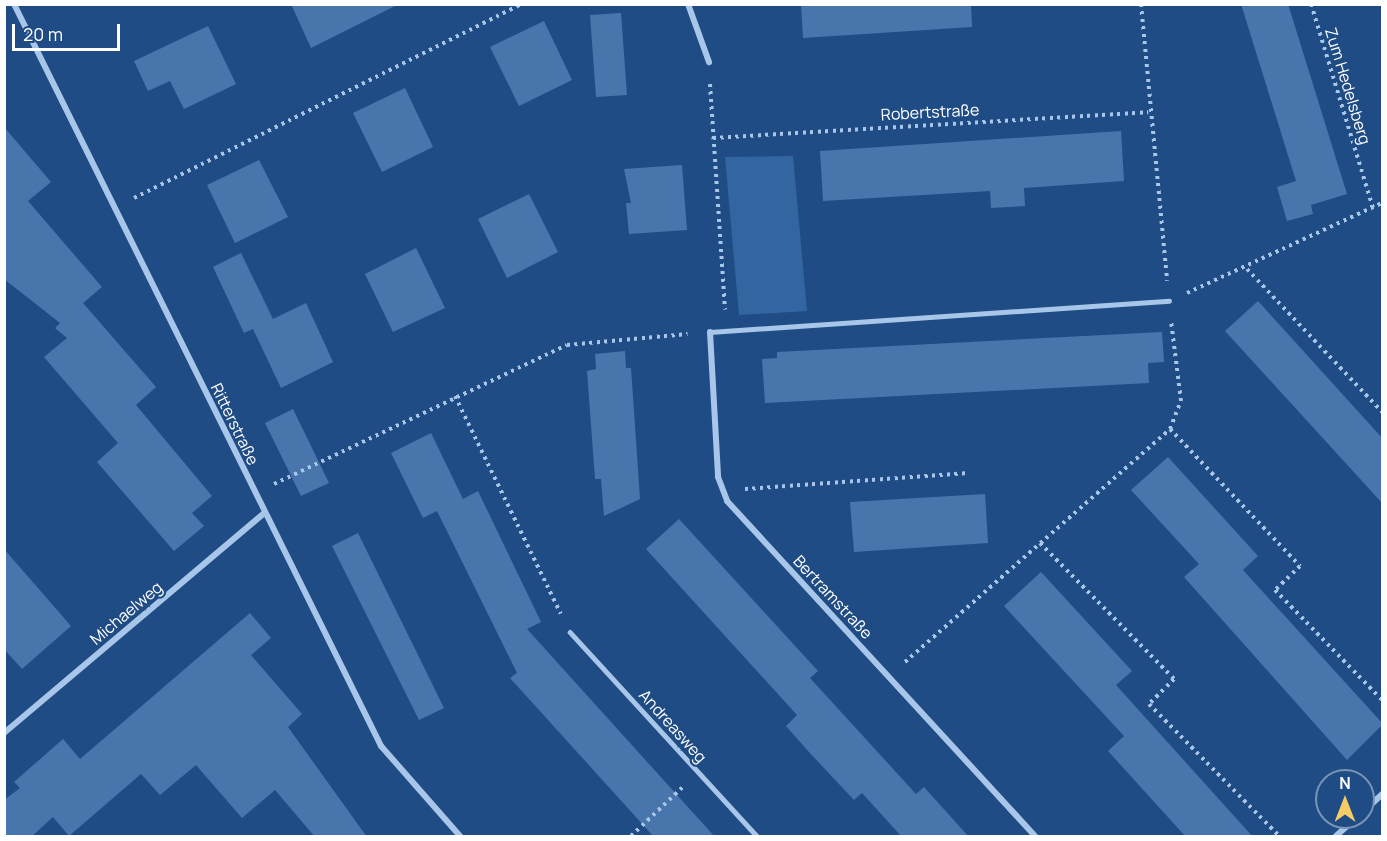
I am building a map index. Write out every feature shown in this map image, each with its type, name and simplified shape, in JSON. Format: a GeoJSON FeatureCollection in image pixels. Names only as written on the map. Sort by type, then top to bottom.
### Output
{"type":"FeatureCollection","features":[{"type":"Feature","properties":{"kind":"street","name":"Ritterstraße"},"geometry":{"type":"LineString","coordinates":[[14,4],[381,746],[460,837]]}},
{"type":"Feature","properties":{"kind":"street"},"geometry":{"type":"LineString","coordinates":[[688,4],[708,63]]}},
{"type":"Feature","properties":{"kind":"street","name":"Bertramstraße"},"geometry":{"type":"LineString","coordinates":[[710,332],[718,477],[727,501],[1035,837]]}},
{"type":"Feature","properties":{"kind":"street","name":"Michaelweg"},"geometry":{"type":"LineString","coordinates":[[4,734],[264,513]]}},
{"type":"Feature","properties":{"kind":"lane"},"geometry":{"type":"LineString","coordinates":[[710,332],[1169,301]]}},
{"type":"Feature","properties":{"kind":"lane","name":"Andreasweg"},"geometry":{"type":"LineString","coordinates":[[570,632],[757,837]]}},
{"type":"Feature","properties":{"kind":"path"},"geometry":{"type":"LineString","coordinates":[[114,207],[522,4]]}},
{"type":"Feature","properties":{"kind":"path"},"geometry":{"type":"LineString","coordinates":[[888,676],[1170,429],[1181,401],[1148,112],[1141,4]]}},
{"type":"Feature","properties":{"kind":"path","name":"Zum Hedelsberg"},"geometry":{"type":"LineString","coordinates":[[1311,4],[1372,208]]}},
{"type":"Feature","properties":{"kind":"path"},"geometry":{"type":"LineString","coordinates":[[708,63],[726,332]]}},
{"type":"Feature","properties":{"kind":"path","name":"Robertstraße"},"geometry":{"type":"LineString","coordinates":[[713,138],[1148,112]]}},
{"type":"Feature","properties":{"kind":"path"},"geometry":{"type":"LineString","coordinates":[[1169,301],[1246,268],[1383,203]]}},
{"type":"Feature","properties":{"kind":"path"},"geometry":{"type":"LineString","coordinates":[[1246,268],[1383,412]]}},
{"type":"Feature","properties":{"kind":"path"},"geometry":{"type":"LineString","coordinates":[[254,493],[567,345],[710,332]]}},
{"type":"Feature","properties":{"kind":"path"},"geometry":{"type":"LineString","coordinates":[[455,396],[570,632]]}},
{"type":"Feature","properties":{"kind":"path"},"geometry":{"type":"LineString","coordinates":[[1170,429],[1300,566],[1275,590],[1383,700]]}},
{"type":"Feature","properties":{"kind":"path"},"geometry":{"type":"LineString","coordinates":[[727,501],[741,489],[968,473]]}},
{"type":"Feature","properties":{"kind":"path"},"geometry":{"type":"LineString","coordinates":[[1040,543],[1174,679],[1149,704],[1280,837]]}},
{"type":"Feature","properties":{"kind":"path"},"geometry":{"type":"LineString","coordinates":[[631,837],[699,772]]}},
{"type":"Feature","properties":{"kind":"shaded area"},"geometry":{"type":"Polygon","coordinates":[[[793,156],[807,311],[739,315],[725,157],[793,156]]]}},
{"type":"Feature","properties":{"kind":"building"},"geometry":{"type":"Polygon","coordinates":[[[291,4],[399,4],[311,48],[291,4]]]}},
{"type":"Feature","properties":{"kind":"building"},"geometry":{"type":"Polygon","coordinates":[[[801,4],[971,4],[972,27],[803,38],[801,4]]]}},
{"type":"Feature","properties":{"kind":"building"},"geometry":{"type":"Polygon","coordinates":[[[1241,4],[1288,4],[1347,194],[1311,205],[1313,214],[1287,221],[1277,187],[1296,181],[1241,4]]]}},
{"type":"Feature","properties":{"kind":"building"},"geometry":{"type":"Polygon","coordinates":[[[621,13],[627,95],[596,97],[590,15],[621,13]]]}},
{"type":"Feature","properties":{"kind":"building"},"geometry":{"type":"Polygon","coordinates":[[[544,21],[572,80],[519,106],[490,47],[544,21]]]}},
{"type":"Feature","properties":{"kind":"building"},"geometry":{"type":"Polygon","coordinates":[[[208,26],[236,84],[184,109],[170,81],[148,91],[134,61],[208,26]]]}},
{"type":"Feature","properties":{"kind":"building"},"geometry":{"type":"Polygon","coordinates":[[[405,88],[433,147],[382,172],[353,113],[405,88]]]}},
{"type":"Feature","properties":{"kind":"building"},"geometry":{"type":"Polygon","coordinates":[[[4,127],[51,182],[28,201],[102,287],[83,303],[156,387],[136,405],[212,496],[192,513],[204,526],[174,551],[97,462],[118,443],[44,357],[67,338],[55,328],[60,323],[4,279],[4,127]]]}},
{"type":"Feature","properties":{"kind":"building"},"geometry":{"type":"Polygon","coordinates":[[[1121,131],[1124,181],[1024,188],[1025,206],[991,208],[990,191],[823,201],[820,151],[1121,131]]]}},
{"type":"Feature","properties":{"kind":"building"},"geometry":{"type":"Polygon","coordinates":[[[259,160],[288,217],[235,243],[207,185],[259,160]]]}},
{"type":"Feature","properties":{"kind":"building"},"geometry":{"type":"Polygon","coordinates":[[[682,165],[687,230],[629,234],[626,203],[631,203],[624,169],[682,165]]]}},
{"type":"Feature","properties":{"kind":"building"},"geometry":{"type":"Polygon","coordinates":[[[529,194],[558,252],[507,278],[478,219],[529,194]]]}},
{"type":"Feature","properties":{"kind":"building"},"geometry":{"type":"Polygon","coordinates":[[[416,248],[445,308],[393,332],[365,274],[416,248]]]}},
{"type":"Feature","properties":{"kind":"building"},"geometry":{"type":"Polygon","coordinates":[[[241,253],[273,319],[306,303],[333,362],[281,388],[253,329],[244,333],[213,267],[241,253]]]}},
{"type":"Feature","properties":{"kind":"building"},"geometry":{"type":"Polygon","coordinates":[[[1258,301],[1383,439],[1383,504],[1225,331],[1258,301]]]}},
{"type":"Feature","properties":{"kind":"building"},"geometry":{"type":"Polygon","coordinates":[[[1162,332],[1164,362],[1148,363],[1149,383],[765,403],[762,359],[777,358],[777,352],[1162,332]]]}},
{"type":"Feature","properties":{"kind":"building"},"geometry":{"type":"Polygon","coordinates":[[[625,351],[626,368],[631,368],[640,499],[604,516],[601,479],[595,479],[587,371],[596,369],[595,354],[625,351]]]}},
{"type":"Feature","properties":{"kind":"building"},"geometry":{"type":"Polygon","coordinates":[[[293,409],[329,483],[301,496],[265,423],[293,409]]]}},
{"type":"Feature","properties":{"kind":"building"},"geometry":{"type":"Polygon","coordinates":[[[431,433],[463,499],[478,491],[541,622],[527,629],[715,837],[654,837],[510,678],[517,673],[437,511],[423,518],[391,453],[431,433]]]}},
{"type":"Feature","properties":{"kind":"building"},"geometry":{"type":"Polygon","coordinates":[[[1168,457],[1258,556],[1243,570],[1383,724],[1347,760],[1184,577],[1199,564],[1131,490],[1168,457]]]}},
{"type":"Feature","properties":{"kind":"building"},"geometry":{"type":"Polygon","coordinates":[[[985,494],[988,543],[854,552],[850,502],[985,494]]]}},
{"type":"Feature","properties":{"kind":"building"},"geometry":{"type":"Polygon","coordinates":[[[679,519],[818,671],[810,678],[916,794],[924,787],[969,837],[902,837],[862,793],[854,800],[808,751],[786,726],[797,715],[646,549],[679,519]]]}},
{"type":"Feature","properties":{"kind":"building"},"geometry":{"type":"Polygon","coordinates":[[[358,533],[444,708],[419,720],[332,546],[358,533]]]}},
{"type":"Feature","properties":{"kind":"building"},"geometry":{"type":"Polygon","coordinates":[[[4,549],[71,626],[22,669],[4,649],[4,549]]]}},
{"type":"Feature","properties":{"kind":"building"},"geometry":{"type":"Polygon","coordinates":[[[1041,572],[1132,671],[1116,685],[1253,837],[1186,837],[1108,751],[1124,736],[1004,606],[1041,572]]]}},
{"type":"Feature","properties":{"kind":"building"},"geometry":{"type":"Polygon","coordinates":[[[250,613],[271,638],[251,655],[302,714],[288,727],[367,837],[315,837],[275,790],[242,818],[196,765],[160,795],[141,774],[69,836],[53,817],[31,837],[4,837],[4,800],[20,788],[14,782],[63,739],[80,759],[250,613]]]}}]}
